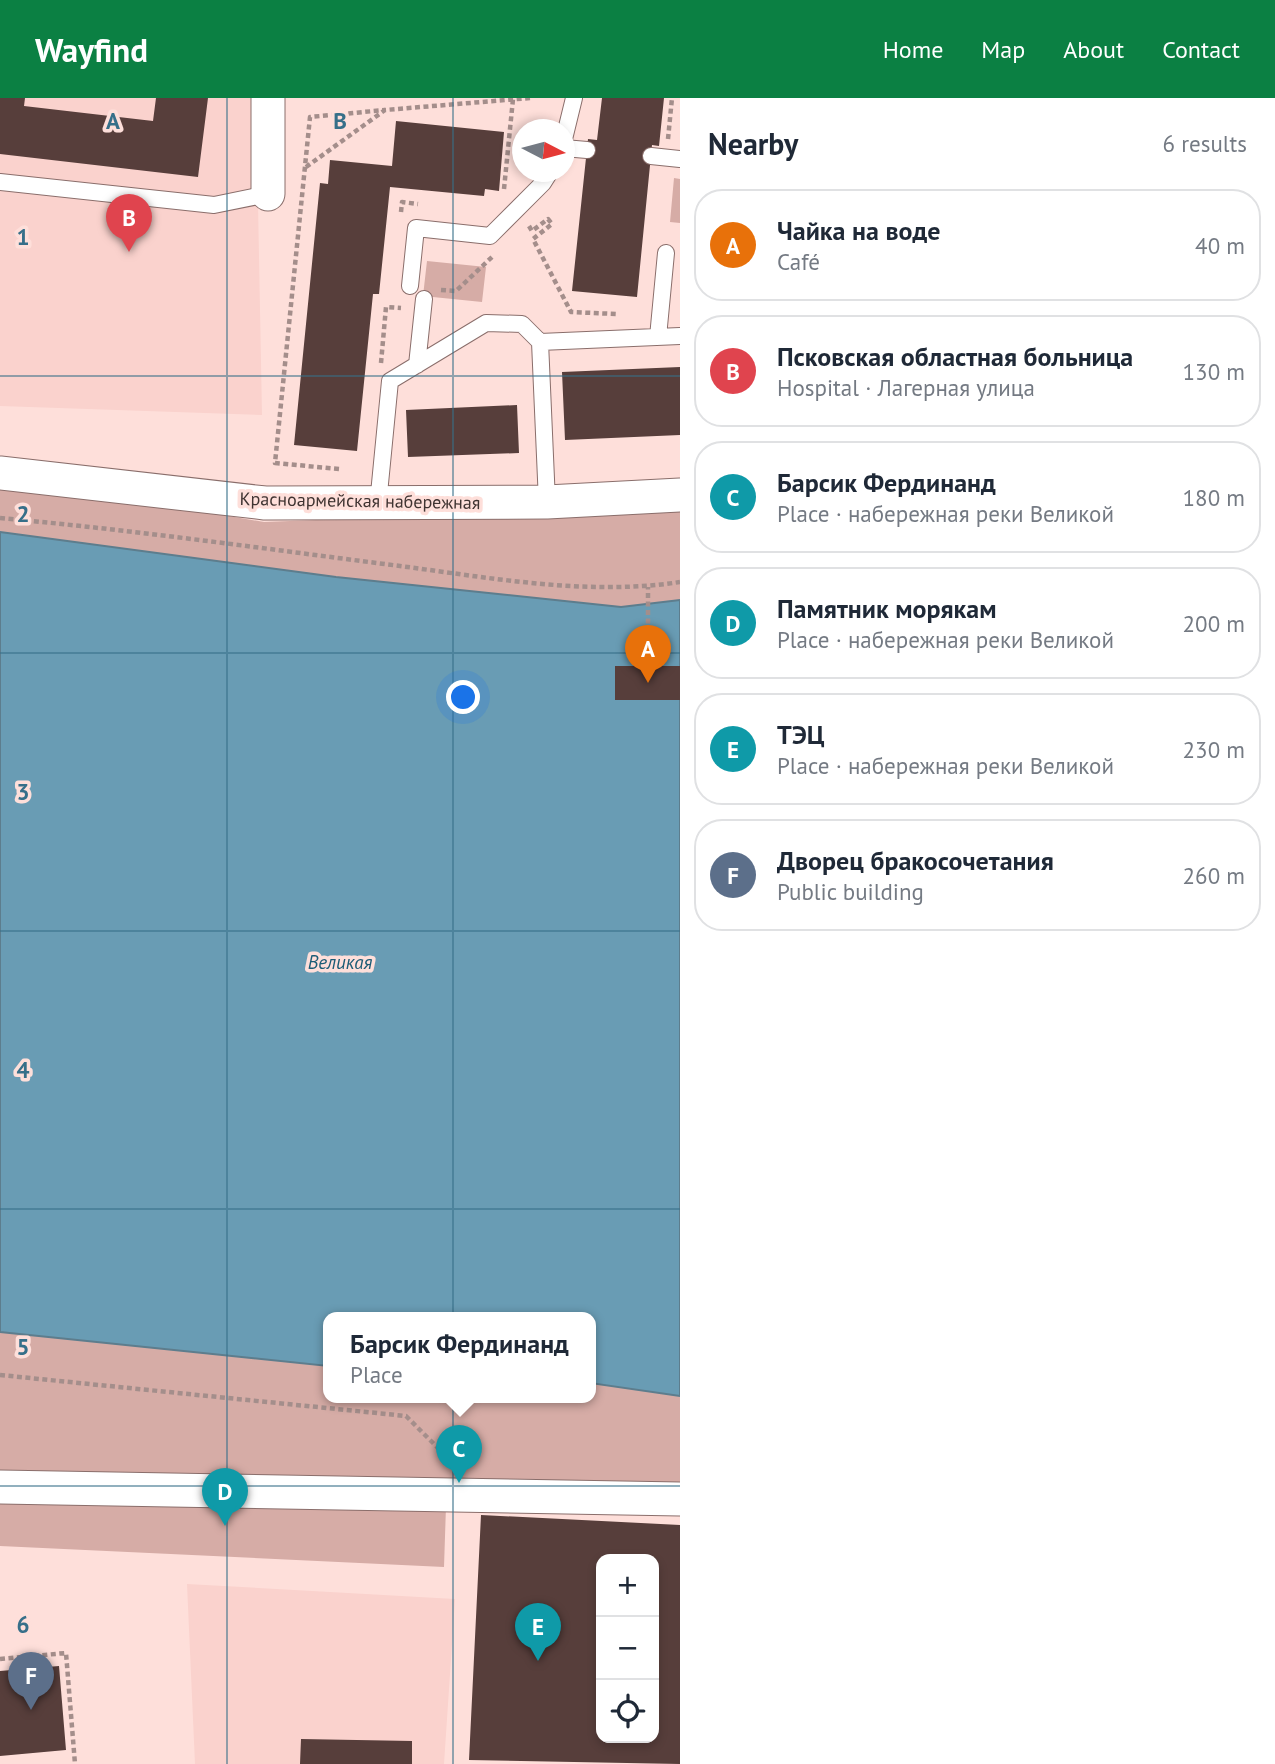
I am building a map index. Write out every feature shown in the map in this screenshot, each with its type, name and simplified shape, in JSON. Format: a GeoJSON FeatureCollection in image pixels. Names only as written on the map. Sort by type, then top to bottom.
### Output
{"type":"FeatureCollection","features":[{"type":"Feature","properties":{"kind":"street"},"geometry":{"type":"LineString","coordinates":[[268,98],[268,194]]}},
{"type":"Feature","properties":{"kind":"street","name":"Красноармейская набережная"},"geometry":{"type":"LineString","coordinates":[[0,473],[265,503],[380,489],[547,502],[680,495]]}},
{"type":"Feature","properties":{"kind":"street"},"geometry":{"type":"LineString","coordinates":[[0,1487],[680,1499]]}},
{"type":"Feature","properties":{"kind":"lane"},"geometry":{"type":"LineString","coordinates":[[569,119],[574,98]]}},
{"type":"Feature","properties":{"kind":"lane"},"geometry":{"type":"LineString","coordinates":[[575,149],[587,150]]}},
{"type":"Feature","properties":{"kind":"lane"},"geometry":{"type":"LineString","coordinates":[[0,182],[214,205],[268,194]]}},
{"type":"Feature","properties":{"kind":"lane"},"geometry":{"type":"LineString","coordinates":[[410,286],[416,228],[490,236],[544,182]]}},
{"type":"Feature","properties":{"kind":"lane"},"geometry":{"type":"LineString","coordinates":[[657,337],[666,253]]}},
{"type":"Feature","properties":{"kind":"lane"},"geometry":{"type":"LineString","coordinates":[[417,365],[424,299]]}},
{"type":"Feature","properties":{"kind":"lane"},"geometry":{"type":"LineString","coordinates":[[380,489],[390,382],[486,323],[522,324],[540,342],[547,502]]}},
{"type":"Feature","properties":{"kind":"lane"},"geometry":{"type":"LineString","coordinates":[[540,342],[680,336]]}},
{"type":"Feature","properties":{"kind":"path"},"geometry":{"type":"LineString","coordinates":[[380,489],[275,463],[310,117],[530,98]]}},
{"type":"Feature","properties":{"kind":"path"},"geometry":{"type":"LineString","coordinates":[[666,158],[672,98]]}},
{"type":"Feature","properties":{"kind":"path"},"geometry":{"type":"LineString","coordinates":[[501,225],[513,99]]}},
{"type":"Feature","properties":{"kind":"path"},"geometry":{"type":"LineString","coordinates":[[305,168],[385,110]]}},
{"type":"Feature","properties":{"kind":"path"},"geometry":{"type":"LineString","coordinates":[[530,228],[533,231],[548,219],[552,224],[533,239],[571,312]]}},
{"type":"Feature","properties":{"kind":"path"},"geometry":{"type":"LineString","coordinates":[[0,519],[80,525],[534,583],[648,587],[680,582]]}},
{"type":"Feature","properties":{"kind":"path"},"geometry":{"type":"LineString","coordinates":[[648,587],[648,666]]}},
{"type":"Feature","properties":{"kind":"path"},"geometry":{"type":"LineString","coordinates":[[0,1375],[406,1416],[488,1497]]}},
{"type":"Feature","properties":{"kind":"path"},"geometry":{"type":"LineString","coordinates":[[0,1659],[66,1654],[75,1764]]}},
{"type":"Feature","properties":{"kind":"shaded area"},"geometry":{"type":"Polygon","coordinates":[[[0,98],[256,98],[262,415],[0,406],[0,98]]]}},
{"type":"Feature","properties":{"kind":"shaded area"},"geometry":{"type":"Polygon","coordinates":[[[674,178],[680,179],[680,223],[670,222],[674,178]]]}},
{"type":"Feature","properties":{"kind":"shaded area"},"geometry":{"type":"Polygon","coordinates":[[[427,261],[486,267],[482,302],[423,296],[427,261]]]}},
{"type":"Feature","properties":{"kind":"shaded area"},"geometry":{"type":"Polygon","coordinates":[[[0,481],[54,486],[264,522],[680,506],[680,600],[621,607],[336,577],[0,532],[0,481]]]}},
{"type":"Feature","properties":{"kind":"shaded area"},"geometry":{"type":"Polygon","coordinates":[[[0,1332],[323,1365],[323,1403],[596,1403],[596,1384],[680,1396],[680,1512],[446,1506],[444,1567],[0,1546],[0,1332]]]}},
{"type":"Feature","properties":{"kind":"shaded area"},"geometry":{"type":"Polygon","coordinates":[[[187,1584],[455,1599],[444,1764],[195,1764],[187,1584]]]}},
{"type":"Feature","properties":{"kind":"water","name":"Великая"},"geometry":{"type":"Polygon","coordinates":[[[0,532],[336,577],[621,607],[680,600],[680,1396],[596,1384],[596,1312],[323,1312],[323,1365],[0,1332],[0,532]]]}},
{"type":"Feature","properties":{"kind":"building"},"geometry":{"type":"Polygon","coordinates":[[[0,98],[25,98],[24,106],[153,121],[156,98],[208,98],[198,177],[0,154],[0,98]]]}},
{"type":"Feature","properties":{"kind":"building"},"geometry":{"type":"Polygon","coordinates":[[[602,98],[664,98],[659,146],[652,145],[637,297],[572,291],[588,139],[597,140],[602,98]]]}},
{"type":"Feature","properties":{"kind":"building"},"geometry":{"type":"Polygon","coordinates":[[[396,121],[504,132],[499,191],[485,189],[484,196],[390,187],[379,294],[373,294],[357,451],[294,445],[320,183],[328,184],[330,160],[392,166],[396,121]]]}},
{"type":"Feature","properties":{"kind":"building"},"geometry":{"type":"Polygon","coordinates":[[[680,367],[680,435],[565,440],[562,372],[680,367]]]}},
{"type":"Feature","properties":{"kind":"building"},"geometry":{"type":"Polygon","coordinates":[[[517,405],[519,453],[408,457],[406,410],[517,405]]]}},
{"type":"Feature","properties":{"kind":"building"},"geometry":{"type":"Polygon","coordinates":[[[615,666],[680,666],[680,700],[615,700],[615,666]]]}},
{"type":"Feature","properties":{"kind":"building"},"geometry":{"type":"Polygon","coordinates":[[[481,1515],[680,1525],[680,1764],[469,1760],[481,1515]]]}},
{"type":"Feature","properties":{"kind":"building"},"geometry":{"type":"Polygon","coordinates":[[[59,1666],[66,1750],[0,1756],[0,1671],[59,1666]]]}},
{"type":"Feature","properties":{"kind":"building"},"geometry":{"type":"Polygon","coordinates":[[[301,1739],[412,1741],[412,1764],[300,1764],[301,1739]]]}},
{"type":"Feature","properties":{"kind":"place","name":"Псковская областная больница"},"geometry":{"type":"Point","coordinates":[129,252]}},
{"type":"Feature","properties":{"kind":"place","name":"Чайка на воде"},"geometry":{"type":"Point","coordinates":[648,683]}},
{"type":"Feature","properties":{"kind":"place","name":"Барсик Фердинанд"},"geometry":{"type":"Point","coordinates":[459,1483]}},
{"type":"Feature","properties":{"kind":"place","name":"Памятник морякам"},"geometry":{"type":"Point","coordinates":[225,1526]}},
{"type":"Feature","properties":{"kind":"place","name":"ТЭЦ"},"geometry":{"type":"Point","coordinates":[538,1661]}},
{"type":"Feature","properties":{"kind":"place","name":"Дворец бракосочетания"},"geometry":{"type":"Point","coordinates":[31,1710]}}]}
